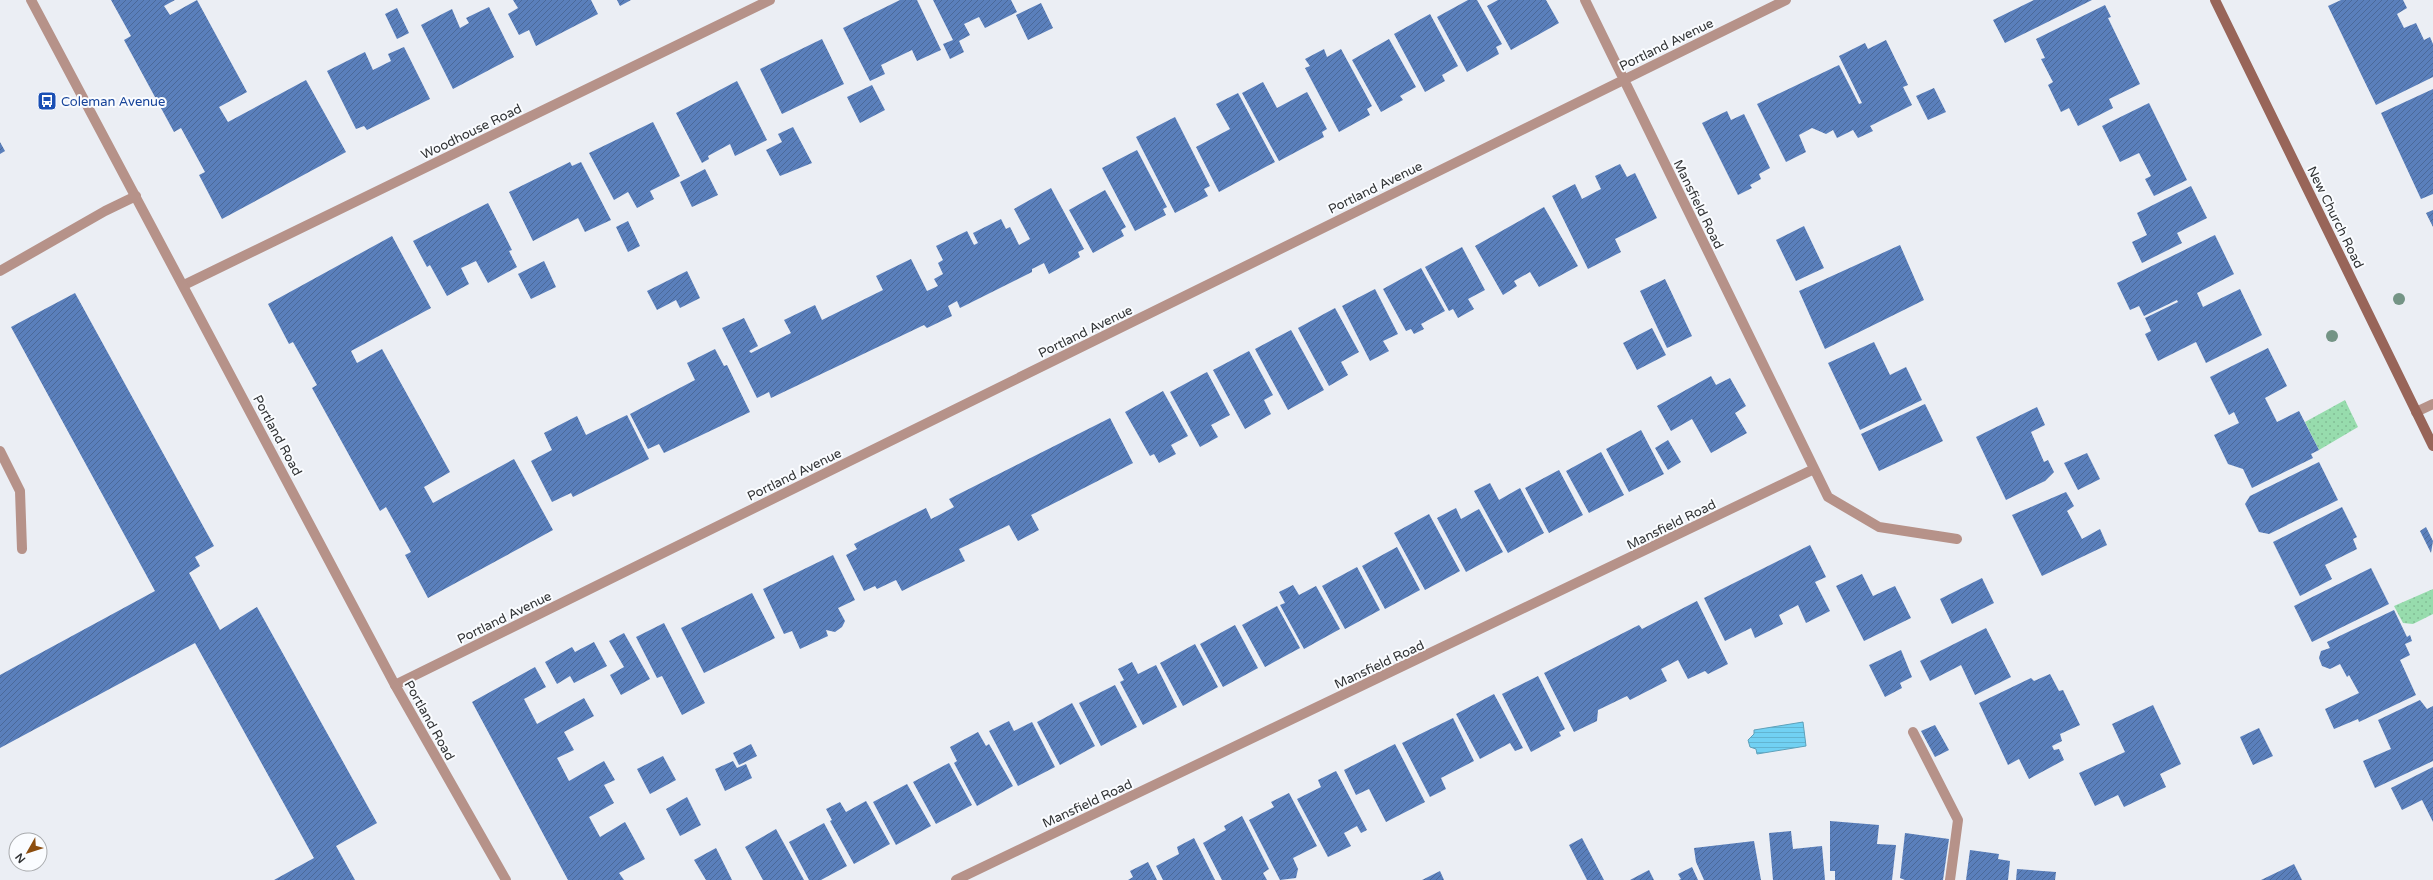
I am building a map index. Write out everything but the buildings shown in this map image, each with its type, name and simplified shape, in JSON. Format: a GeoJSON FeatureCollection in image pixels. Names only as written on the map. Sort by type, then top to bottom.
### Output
{"type":"FeatureCollection","features":[{"type":"Feature","properties":{"kind":"main road","name":"New Church Road"},"geometry":{"type":"LineString","coordinates":[[2215,0],[2433,446]]}},
{"type":"Feature","properties":{"kind":"street","name":"Portland Road"},"geometry":{"type":"LineString","coordinates":[[31,0],[184,285],[395,685],[506,880]]}},
{"type":"Feature","properties":{"kind":"street","name":"Woodhouse Road"},"geometry":{"type":"LineString","coordinates":[[184,285],[770,0]]}},
{"type":"Feature","properties":{"kind":"street"},"geometry":{"type":"LineString","coordinates":[[1585,0],[1625,79]]}},
{"type":"Feature","properties":{"kind":"street","name":"Portland Avenue"},"geometry":{"type":"LineString","coordinates":[[395,685],[1786,0]]}},
{"type":"Feature","properties":{"kind":"street","name":"Mansfield Road"},"geometry":{"type":"LineString","coordinates":[[1625,79],[1812,470],[1828,498],[1880,527],[1957,539]]}},
{"type":"Feature","properties":{"kind":"street"},"geometry":{"type":"LineString","coordinates":[[0,271],[105,211],[136,196]]}},
{"type":"Feature","properties":{"kind":"street"},"geometry":{"type":"LineString","coordinates":[[2416,412],[2433,404]]}},
{"type":"Feature","properties":{"kind":"street"},"geometry":{"type":"LineString","coordinates":[[0,451],[20,491],[22,548]]}},
{"type":"Feature","properties":{"kind":"street","name":"Mansfield Road"},"geometry":{"type":"LineString","coordinates":[[956,880],[1516,614],[1812,470]]}},
{"type":"Feature","properties":{"kind":"street"},"geometry":{"type":"LineString","coordinates":[[1913,732],[1958,820],[1950,880]]}},
{"type":"Feature","properties":{"kind":"green space"},"geometry":{"type":"Polygon","coordinates":[[[2345,400],[2358,427],[2319,450],[2305,422],[2345,400]]]}},
{"type":"Feature","properties":{"kind":"green space"},"geometry":{"type":"Polygon","coordinates":[[[2433,589],[2433,614],[2413,624],[2403,623],[2394,606],[2433,589]]]}},
{"type":"Feature","properties":{"kind":"water"},"geometry":{"type":"Polygon","coordinates":[[[1803,722],[1806,746],[1757,754],[1756,749],[1750,747],[1748,740],[1754,734],[1754,730],[1803,722]]]}},
{"type":"Feature","properties":{"kind":"place","name":"Coleman Avenue"},"geometry":{"type":"Point","coordinates":[47,101]}}]}
